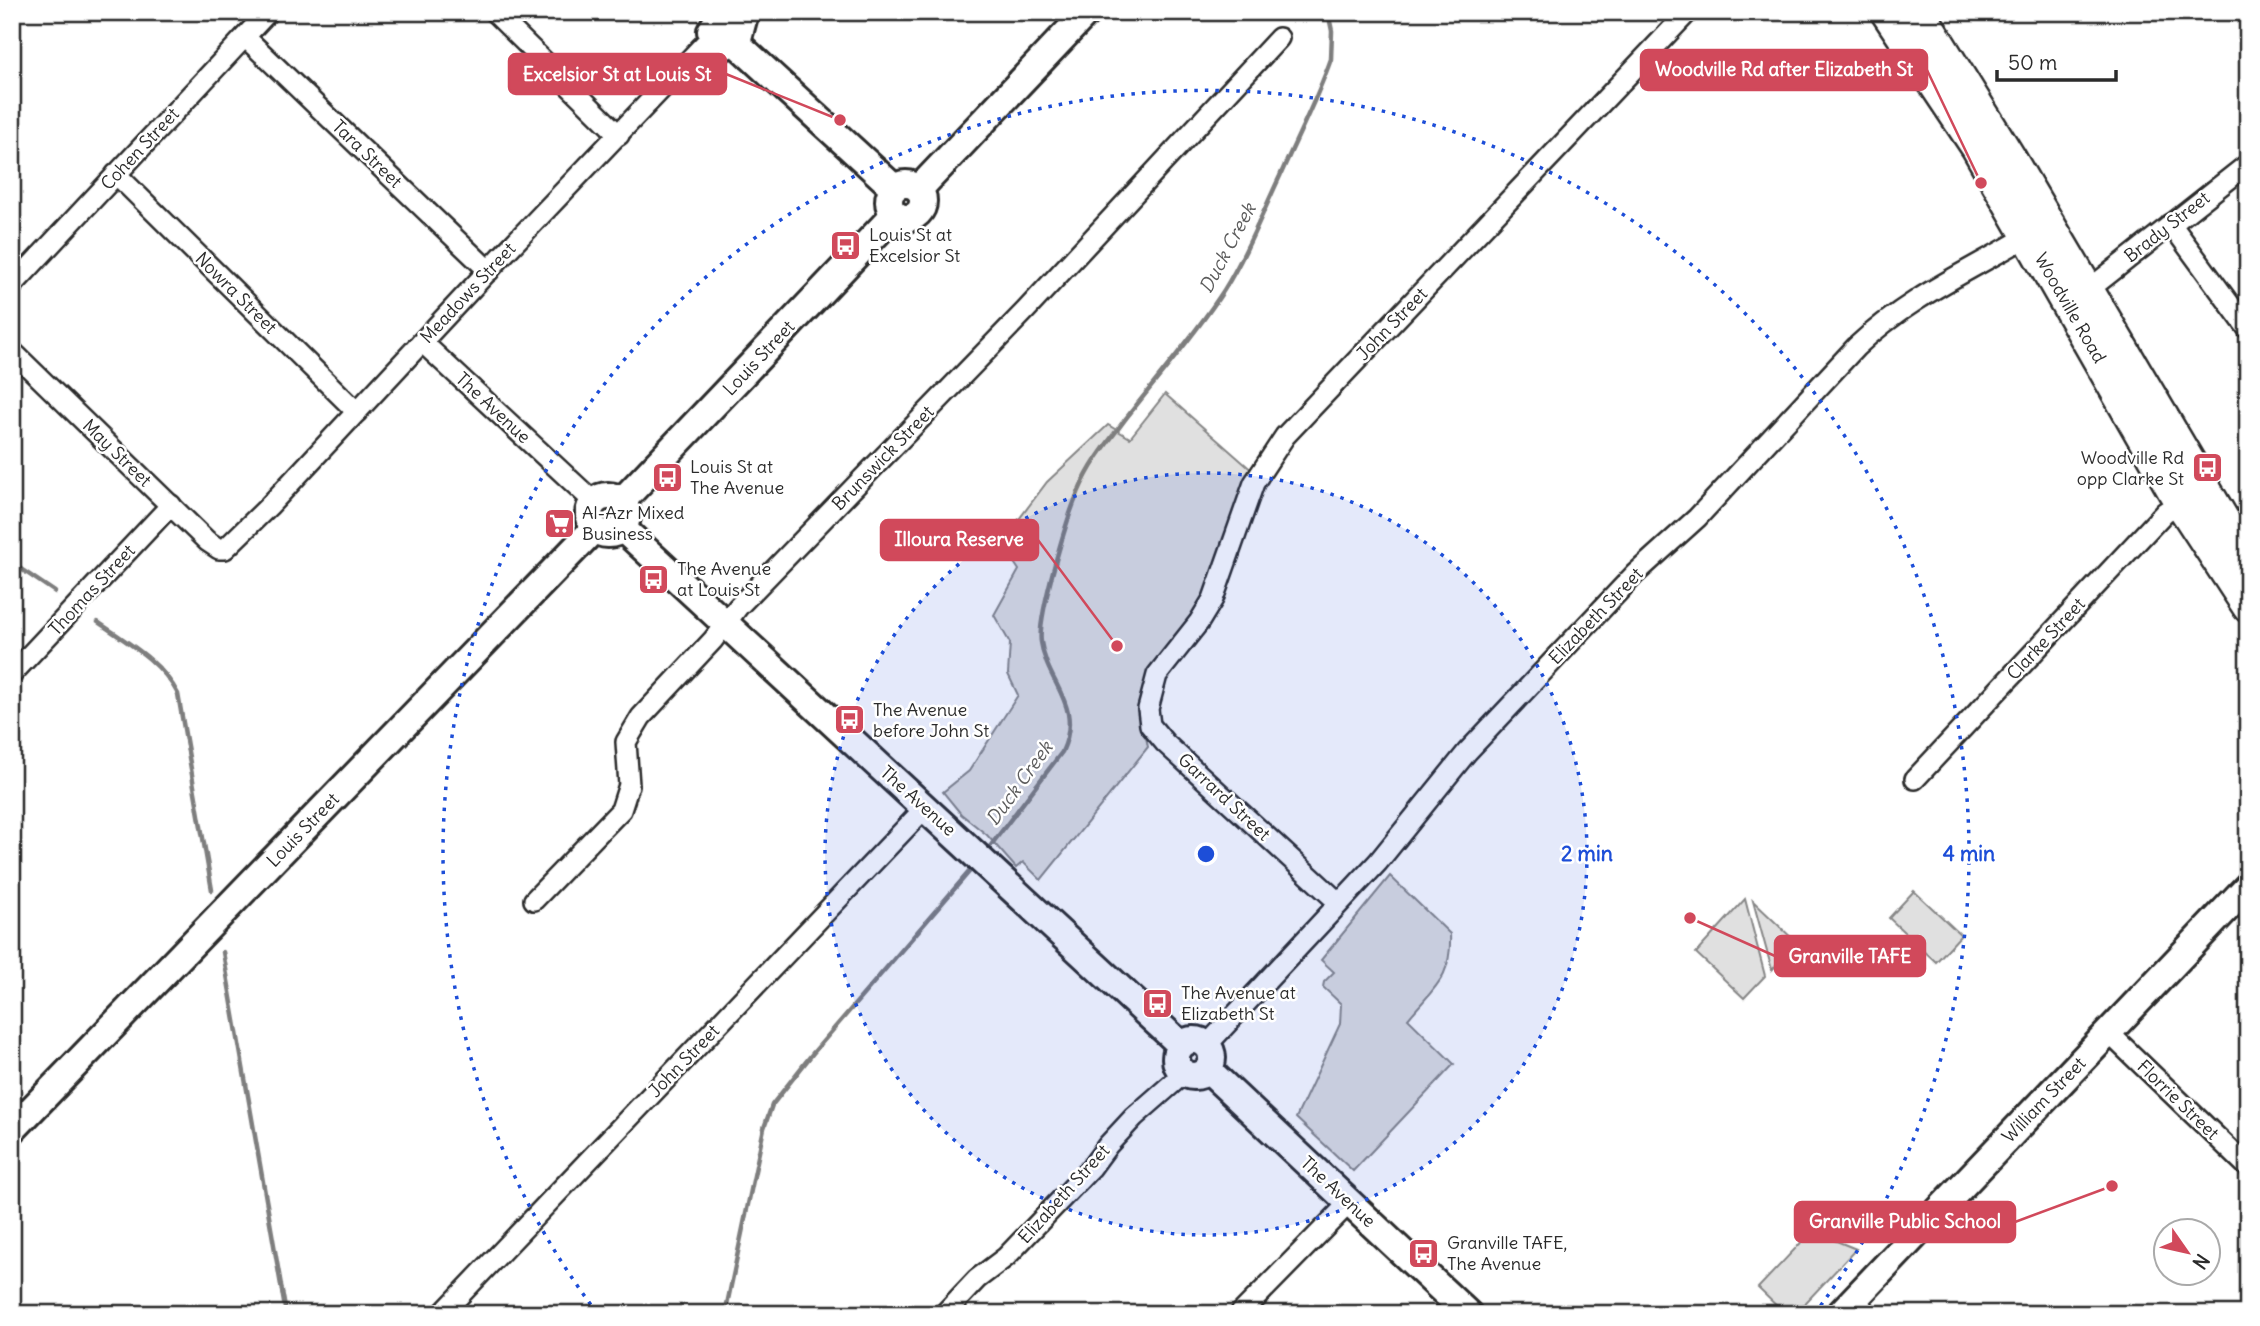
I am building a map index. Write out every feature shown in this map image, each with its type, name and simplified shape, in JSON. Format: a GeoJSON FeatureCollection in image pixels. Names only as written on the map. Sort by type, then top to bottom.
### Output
{"type":"FeatureCollection","features":[{"type":"Feature","properties":{"kind":"main road","name":"Woodville Road"},"geometry":{"type":"LineString","coordinates":[[1886,12],[1977,148],[2180,503],[2248,607]]}},
{"type":"Feature","properties":{"kind":"main road","name":"Woodville Road"},"geometry":{"type":"LineString","coordinates":[[1921,13],[2011,159],[2248,561]]}},
{"type":"Feature","properties":{"kind":"street","name":"Cohen Street"},"geometry":{"type":"LineString","coordinates":[[12,286],[268,12]]}},
{"type":"Feature","properties":{"kind":"street"},"geometry":{"type":"LineString","coordinates":[[494,12],[619,135]]}},
{"type":"Feature","properties":{"kind":"street"},"geometry":{"type":"LineString","coordinates":[[723,30],[740,34],[745,12]]}},
{"type":"Feature","properties":{"kind":"street","name":"Louis Street"},"geometry":{"type":"LineString","coordinates":[[622,501],[903,197],[1087,12]]}},
{"type":"Feature","properties":{"kind":"street","name":"John Street"},"geometry":{"type":"LineString","coordinates":[[1157,675],[1199,622],[1213,598],[1254,483],[1285,436],[1688,12]]}},
{"type":"Feature","properties":{"kind":"street"},"geometry":{"type":"LineString","coordinates":[[723,30],[903,197]]}},
{"type":"Feature","properties":{"kind":"street","name":"Meadows Street"},"geometry":{"type":"LineString","coordinates":[[225,549],[270,506],[489,271],[723,30]]}},
{"type":"Feature","properties":{"kind":"street","name":"Tara Street"},"geometry":{"type":"LineString","coordinates":[[245,37],[489,271]]}},
{"type":"Feature","properties":{"kind":"street","name":"Brunswick Street"},"geometry":{"type":"LineString","coordinates":[[534,900],[621,810],[629,785],[626,742],[641,717],[713,640],[738,607],[1026,310],[1279,38]]}},
{"type":"Feature","properties":{"kind":"street","name":"Brady Street"},"geometry":{"type":"LineString","coordinates":[[2087,291],[2248,164]]}},
{"type":"Feature","properties":{"kind":"street","name":"Nowra Street"},"geometry":{"type":"LineString","coordinates":[[116,174],[357,412]]}},
{"type":"Feature","properties":{"kind":"street"},"geometry":{"type":"LineString","coordinates":[[2171,224],[2248,329]]}},
{"type":"Feature","properties":{"kind":"street","name":"Elizabeth Street"},"geometry":{"type":"LineString","coordinates":[[1199,1053],[1378,862],[1476,743],[1635,574],[1697,518],[1856,347],[1883,322],[1910,303],[2028,236]]}},
{"type":"Feature","properties":{"kind":"street","name":"The Avenue"},"geometry":{"type":"LineString","coordinates":[[422,342],[594,502]]}},
{"type":"Feature","properties":{"kind":"street","name":"May Street"},"geometry":{"type":"LineString","coordinates":[[12,351],[215,547],[225,549]]}},
{"type":"Feature","properties":{"kind":"street"},"geometry":{"type":"LineString","coordinates":[[605,496],[622,501],[628,512],[623,529],[618,533],[605,535],[594,529],[589,519],[594,502],[605,496]]}},
{"type":"Feature","properties":{"kind":"street","name":"Clarke Street"},"geometry":{"type":"LineString","coordinates":[[1915,779],[2165,512],[2180,503]]}},
{"type":"Feature","properties":{"kind":"street","name":"Thomas Street"},"geometry":{"type":"LineString","coordinates":[[12,674],[171,505]]}},
{"type":"Feature","properties":{"kind":"street","name":"Louis Street"},"geometry":{"type":"LineString","coordinates":[[12,1130],[594,529]]}},
{"type":"Feature","properties":{"kind":"street","name":"The Avenue"},"geometry":{"type":"LineString","coordinates":[[623,529],[959,838],[1199,1053],[1468,1314]]}},
{"type":"Feature","properties":{"kind":"street","name":"Garrard Street"},"geometry":{"type":"LineString","coordinates":[[1157,675],[1148,709],[1150,725],[1165,743],[1338,902]]}},
{"type":"Feature","properties":{"kind":"street","name":"John Street"},"geometry":{"type":"LineString","coordinates":[[442,1314],[925,807]]}},
{"type":"Feature","properties":{"kind":"street","name":"William Street"},"geometry":{"type":"LineString","coordinates":[[1854,1309],[2108,1032],[2248,886]]}},
{"type":"Feature","properties":{"kind":"street","name":"Florrie Street"},"geometry":{"type":"LineString","coordinates":[[2108,1032],[2248,1167]]}},
{"type":"Feature","properties":{"kind":"street"},"geometry":{"type":"LineString","coordinates":[[1181,1072],[1191,1077],[1198,1076],[1199,1053]]}},
{"type":"Feature","properties":{"kind":"street","name":"Elizabeth Street"},"geometry":{"type":"LineString","coordinates":[[944,1314],[977,1279],[1006,1257],[1091,1168],[1134,1117],[1174,1083],[1181,1072]]}},
{"type":"Feature","properties":{"kind":"street"},"geometry":{"type":"LineString","coordinates":[[1240,1314],[1350,1202]]}},
{"type":"Feature","properties":{"kind":"shaded area"},"geometry":{"type":"Polygon","coordinates":[[[1165,394],[1255,473],[1206,601],[1141,713],[1148,747],[1041,880],[1023,862],[1016,868],[987,835],[961,814],[943,792],[969,771],[1018,695],[1008,674],[1010,643],[994,615],[1019,570],[1001,543],[1047,482],[1108,425],[1130,438],[1165,394]]]}},
{"type":"Feature","properties":{"kind":"shaded area"},"geometry":{"type":"Polygon","coordinates":[[[1390,876],[1450,934],[1448,962],[1440,981],[1408,1019],[1454,1064],[1353,1171],[1296,1118],[1340,1024],[1341,1004],[1323,987],[1324,982],[1334,972],[1321,960],[1390,876]]]}},
{"type":"Feature","properties":{"kind":"shaded area"},"geometry":{"type":"Polygon","coordinates":[[[1914,891],[1961,935],[1936,962],[1889,918],[1914,891]]]}},
{"type":"Feature","properties":{"kind":"shaded area"},"geometry":{"type":"Polygon","coordinates":[[[1745,899],[1765,976],[1744,998],[1696,953],[1745,899]]]}},
{"type":"Feature","properties":{"kind":"shaded area"},"geometry":{"type":"Polygon","coordinates":[[[1753,901],[1797,943],[1772,970],[1753,901]]]}},
{"type":"Feature","properties":{"kind":"shaded area"},"geometry":{"type":"Polygon","coordinates":[[[1812,1231],[1856,1249],[1795,1314],[1785,1314],[1758,1288],[1812,1231]]]}},
{"type":"Feature","properties":{"kind":"waterway","name":"Duck Creek"},"geometry":{"type":"LineString","coordinates":[[985,853],[1062,752],[1068,735],[1067,707],[1045,657],[1041,630],[1054,568],[1078,493],[1100,454],[1201,323],[1240,263],[1331,59],[1332,31],[1328,12]]}},
{"type":"Feature","properties":{"kind":"waterway"},"geometry":{"type":"LineString","coordinates":[[12,563],[55,592]]}},
{"type":"Feature","properties":{"kind":"waterway"},"geometry":{"type":"LineString","coordinates":[[98,622],[153,662],[178,694],[212,890]]}},
{"type":"Feature","properties":{"kind":"waterway","name":"Duck Creek"},"geometry":{"type":"LineString","coordinates":[[725,1314],[764,1128],[772,1105],[813,1053],[975,865]]}},
{"type":"Feature","properties":{"kind":"waterway"},"geometry":{"type":"LineString","coordinates":[[223,952],[286,1314]]}},
{"type":"Feature","properties":{"kind":"place","name":"Excelsior St at Louis St"},"geometry":{"type":"Point","coordinates":[840,120]}},
{"type":"Feature","properties":{"kind":"place","name":"Woodville Rd after Elizabeth St"},"geometry":{"type":"Point","coordinates":[1981,183]}},
{"type":"Feature","properties":{"kind":"place","name":"Louis St at Excelsior St"},"geometry":{"type":"Point","coordinates":[846,245]}},
{"type":"Feature","properties":{"kind":"place","name":"Woodville Rd opp Clarke St"},"geometry":{"type":"Point","coordinates":[2207,468]}},
{"type":"Feature","properties":{"kind":"place","name":"Louis St at The Avenue"},"geometry":{"type":"Point","coordinates":[667,477]}},
{"type":"Feature","properties":{"kind":"place","name":"Al-Azr Mixed Business"},"geometry":{"type":"Point","coordinates":[559,523]}},
{"type":"Feature","properties":{"kind":"place","name":"The Avenue at Louis St"},"geometry":{"type":"Point","coordinates":[654,579]}},
{"type":"Feature","properties":{"kind":"place","name":"Illoura Reserve"},"geometry":{"type":"Point","coordinates":[1117,646]}},
{"type":"Feature","properties":{"kind":"place","name":"The Avenue before John St"},"geometry":{"type":"Point","coordinates":[850,720]}},
{"type":"Feature","properties":{"kind":"place","name":"Granville TAFE"},"geometry":{"type":"Point","coordinates":[1690,918]}},
{"type":"Feature","properties":{"kind":"place","name":"The Avenue at Elizabeth St"},"geometry":{"type":"Point","coordinates":[1158,1003]}},
{"type":"Feature","properties":{"kind":"place","name":"Granville Public School"},"geometry":{"type":"Point","coordinates":[2112,1186]}},
{"type":"Feature","properties":{"kind":"place","name":"Granville TAFE, The Avenue"},"geometry":{"type":"Point","coordinates":[1424,1253]}}]}
